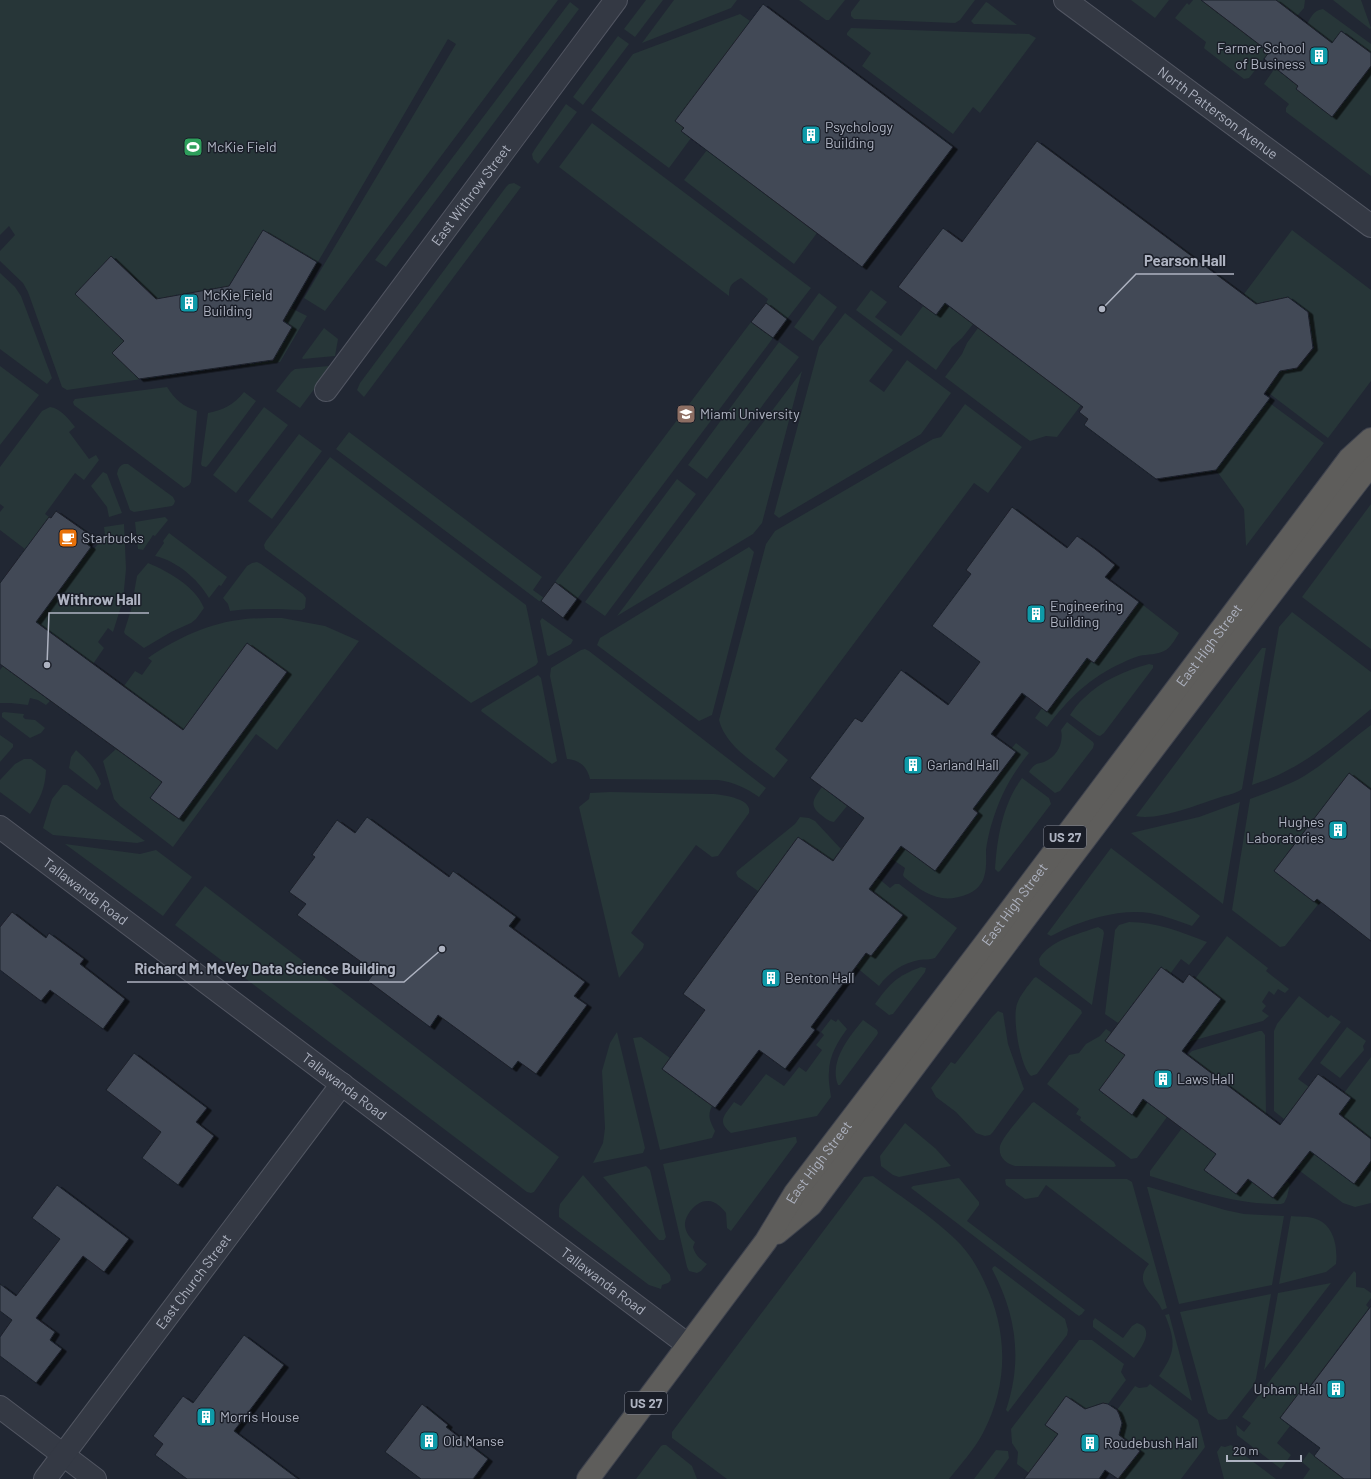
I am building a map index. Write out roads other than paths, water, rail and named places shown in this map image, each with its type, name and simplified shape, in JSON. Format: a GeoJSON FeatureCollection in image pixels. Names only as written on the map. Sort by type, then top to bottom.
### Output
{"type":"FeatureCollection","features":[{"type":"Feature","properties":{"kind":"highway","name":"East High Street"},"geometry":{"type":"LineString","coordinates":[[588,1479],[766,1241],[795,1193],[1350,459],[1371,439]]}},
{"type":"Feature","properties":{"kind":"highway","name":"East High Street"},"geometry":{"type":"LineString","coordinates":[[766,1241],[811,1205],[1003,947],[1365,472],[1371,459]]}},
{"type":"Feature","properties":{"kind":"street","name":"East Withrow Street"},"geometry":{"type":"LineString","coordinates":[[326,390],[616,0]]}},
{"type":"Feature","properties":{"kind":"street","name":"North Patterson Avenue"},"geometry":{"type":"LineString","coordinates":[[1065,0],[1371,226]]}},
{"type":"Feature","properties":{"kind":"street","name":"Tallawanda Road"},"geometry":{"type":"LineString","coordinates":[[0,827],[688,1345]]}},
{"type":"Feature","properties":{"kind":"street","name":"East Church Street"},"geometry":{"type":"LineString","coordinates":[[45,1479],[342,1084]]}},
{"type":"Feature","properties":{"kind":"street"},"geometry":{"type":"LineString","coordinates":[[0,1407],[96,1479]]}},
{"type":"Feature","properties":{"kind":"place","name":"Farmer School of Business"},"geometry":{"type":"Point","coordinates":[1319,56]}},
{"type":"Feature","properties":{"kind":"place","name":"Psychology Building"},"geometry":{"type":"Point","coordinates":[811,135]}},
{"type":"Feature","properties":{"kind":"place","name":"McKie Field"},"geometry":{"type":"Point","coordinates":[193,147]}},
{"type":"Feature","properties":{"kind":"place","name":"McKie Field Building"},"geometry":{"type":"Point","coordinates":[189,303]}},
{"type":"Feature","properties":{"kind":"place","name":"Pearson Hall"},"geometry":{"type":"Point","coordinates":[1102,309]}},
{"type":"Feature","properties":{"kind":"place","name":"Miami University"},"geometry":{"type":"Point","coordinates":[686,414]}},
{"type":"Feature","properties":{"kind":"place","name":"Starbucks"},"geometry":{"type":"Point","coordinates":[68,538]}},
{"type":"Feature","properties":{"kind":"place","name":"Engineering Building"},"geometry":{"type":"Point","coordinates":[1036,614]}},
{"type":"Feature","properties":{"kind":"place","name":"Withrow Hall"},"geometry":{"type":"Point","coordinates":[47,665]}},
{"type":"Feature","properties":{"kind":"place","name":"Garland Hall"},"geometry":{"type":"Point","coordinates":[913,765]}},
{"type":"Feature","properties":{"kind":"place","name":"Hughes Laboratories"},"geometry":{"type":"Point","coordinates":[1338,830]}},
{"type":"Feature","properties":{"kind":"place","name":"Richard M. McVey Data Science Building"},"geometry":{"type":"Point","coordinates":[442,949]}},
{"type":"Feature","properties":{"kind":"place","name":"Benton Hall"},"geometry":{"type":"Point","coordinates":[771,978]}},
{"type":"Feature","properties":{"kind":"place","name":"Laws Hall"},"geometry":{"type":"Point","coordinates":[1163,1079]}},
{"type":"Feature","properties":{"kind":"place","name":"Upham Hall"},"geometry":{"type":"Point","coordinates":[1336,1389]}},
{"type":"Feature","properties":{"kind":"place","name":"Morris House"},"geometry":{"type":"Point","coordinates":[206,1417]}},
{"type":"Feature","properties":{"kind":"place","name":"Old Manse"},"geometry":{"type":"Point","coordinates":[429,1441]}},
{"type":"Feature","properties":{"kind":"place","name":"Roudebush Hall"},"geometry":{"type":"Point","coordinates":[1090,1443]}}]}
